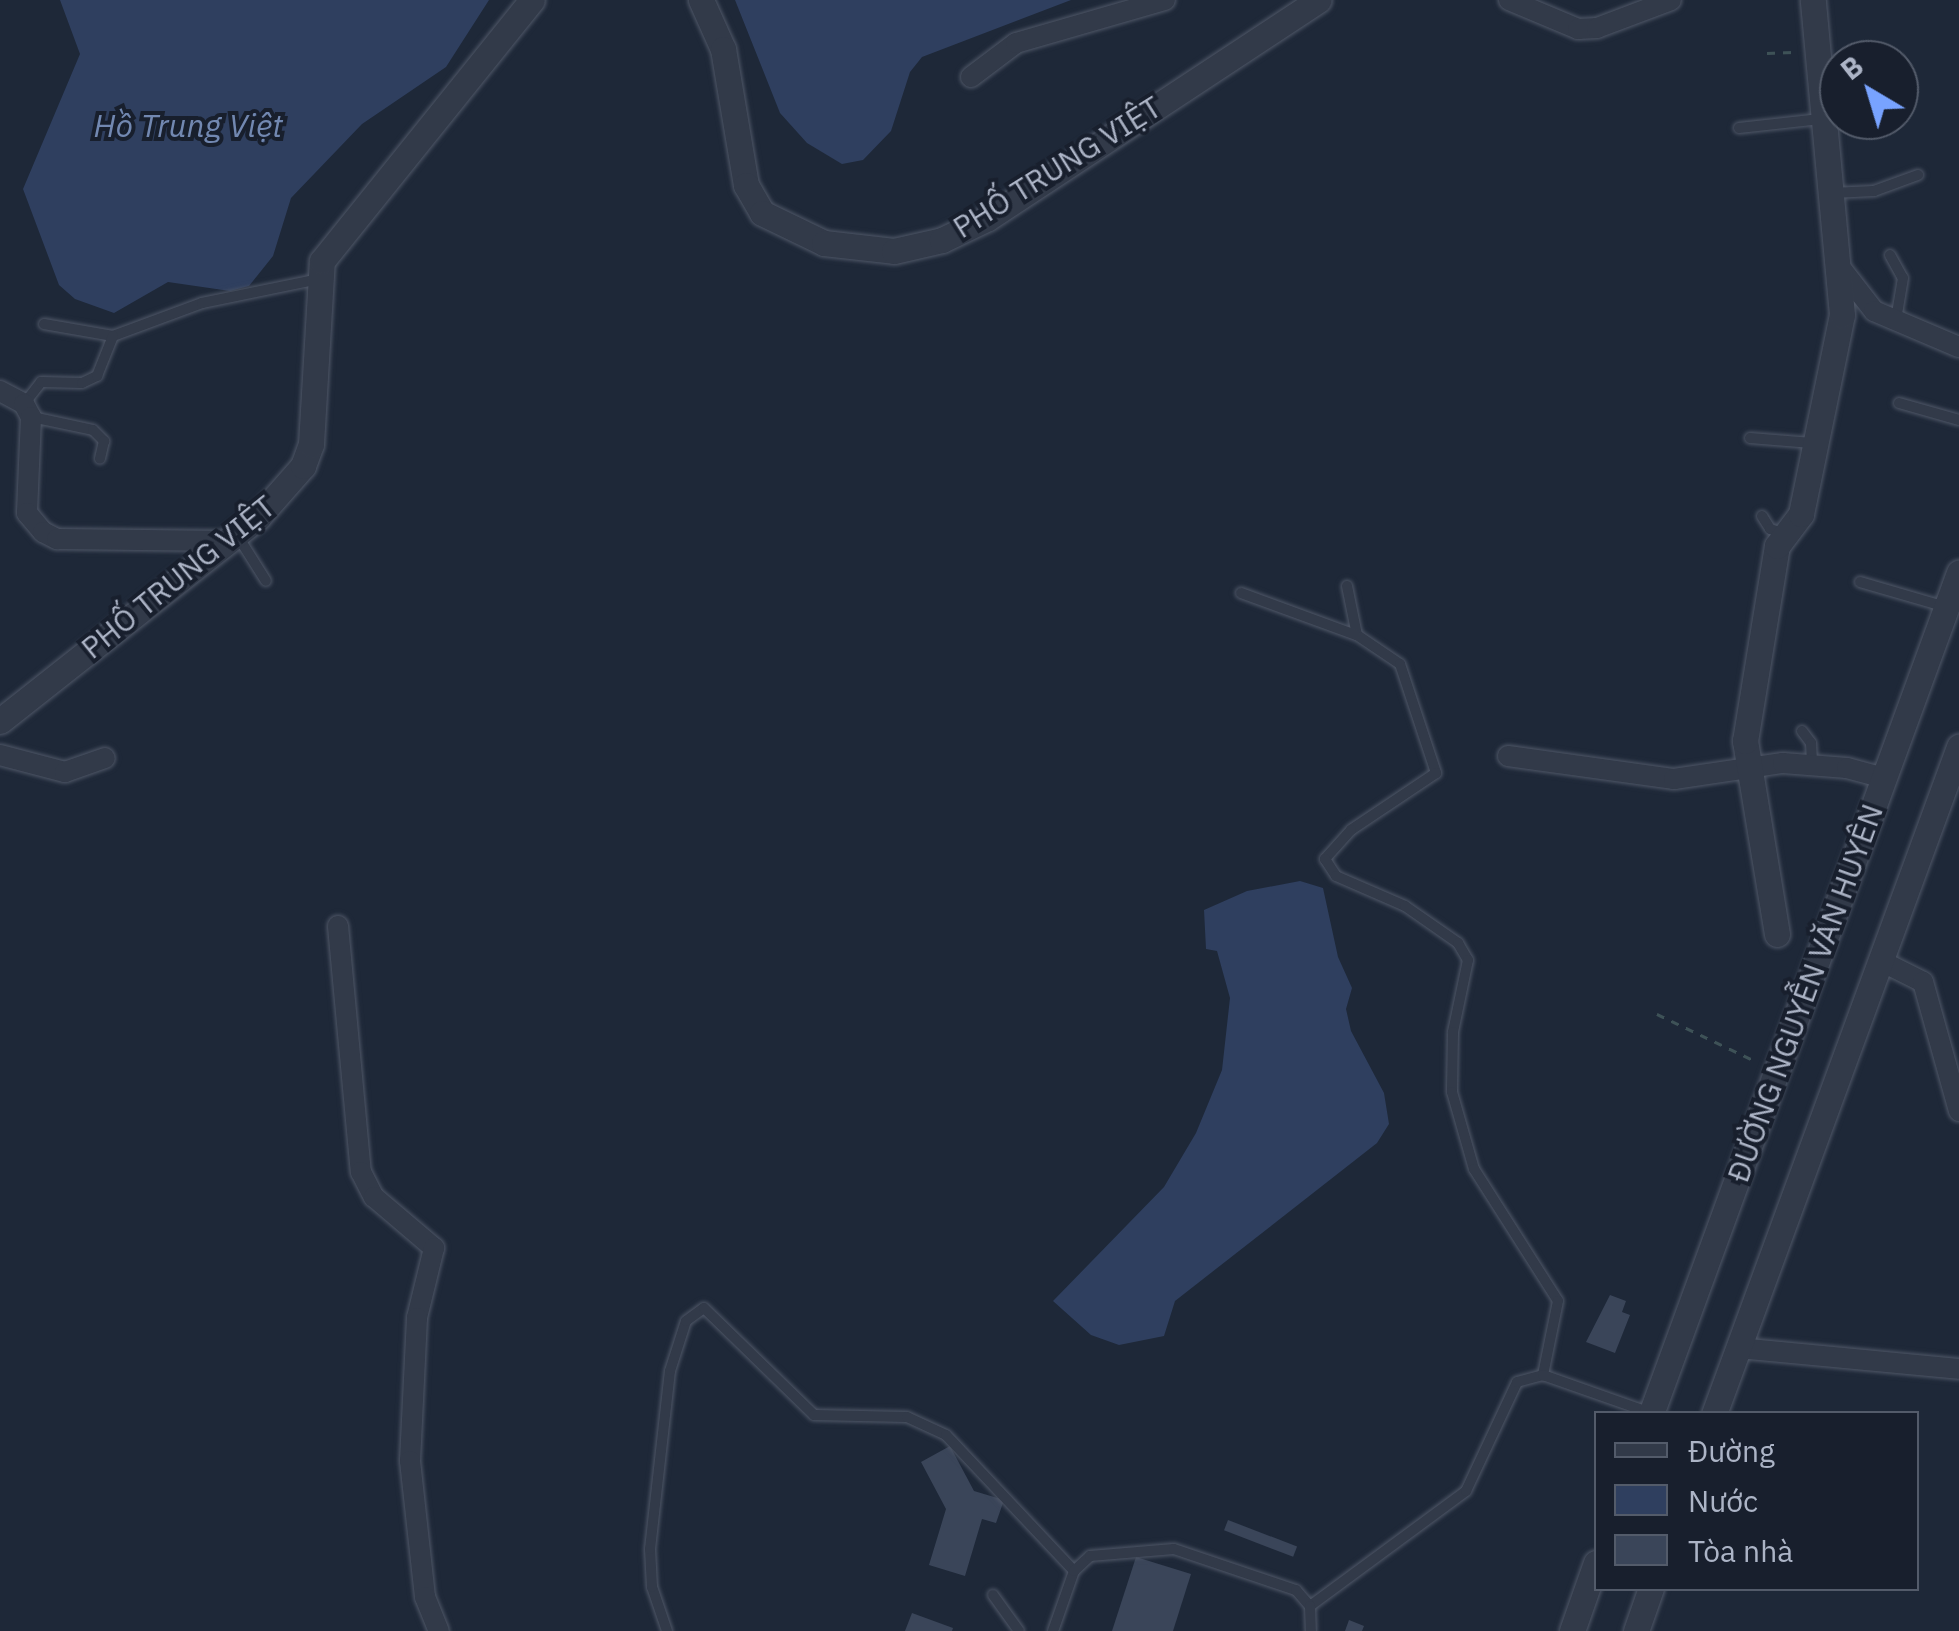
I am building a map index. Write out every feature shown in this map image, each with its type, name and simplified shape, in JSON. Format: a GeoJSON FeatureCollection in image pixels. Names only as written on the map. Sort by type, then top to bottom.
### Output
{"type":"FeatureCollection","features":[{"type":"Feature","properties":{"kind":"street","name":"PHỐ TRUNG VIỆT"},"geometry":{"type":"LineString","coordinates":[[0,721],[233,538],[288,485],[311,444],[320,278],[328,249],[532,0]]}},
{"type":"Feature","properties":{"kind":"street","name":"PHỐ TRUNG VIỆT"},"geometry":{"type":"LineString","coordinates":[[701,0],[722,49],[746,185],[762,213],[824,244],[894,251],[942,240],[988,218],[1318,0]]}},
{"type":"Feature","properties":{"kind":"street"},"geometry":{"type":"LineString","coordinates":[[970,78],[1016,43],[1165,0]]}},
{"type":"Feature","properties":{"kind":"street"},"geometry":{"type":"LineString","coordinates":[[1509,0],[1578,29],[1597,28],[1671,0]]}},
{"type":"Feature","properties":{"kind":"street"},"geometry":{"type":"LineString","coordinates":[[1813,0],[1819,86]]}},
{"type":"Feature","properties":{"kind":"street"},"geometry":{"type":"LineString","coordinates":[[1777,934],[1745,766],[1777,546],[1801,514],[1838,356],[1839,266],[1825,140]]}},
{"type":"Feature","properties":{"kind":"street"},"geometry":{"type":"LineString","coordinates":[[1839,266],[1860,299],[1896,320],[1959,346]]}},
{"type":"Feature","properties":{"kind":"street"},"geometry":{"type":"LineString","coordinates":[[0,390],[27,410],[27,512],[43,532],[58,539],[233,538]]}},
{"type":"Feature","properties":{"kind":"street","name":"ĐƯỜNG NGUYỄN VĂN HUYÊN"},"geometry":{"type":"LineString","coordinates":[[1653,1411],[1959,573]]}},
{"type":"Feature","properties":{"kind":"street","name":"ĐƯỜNG NGUYỄN VĂN HUYÊN"},"geometry":{"type":"LineString","coordinates":[[1715,1411],[1959,747]]}},
{"type":"Feature","properties":{"kind":"street"},"geometry":{"type":"LineString","coordinates":[[0,755],[64,772],[105,758]]}},
{"type":"Feature","properties":{"kind":"street"},"geometry":{"type":"LineString","coordinates":[[1508,756],[1674,779],[1745,766],[1812,765],[1884,778]]}},
{"type":"Feature","properties":{"kind":"street"},"geometry":{"type":"LineString","coordinates":[[338,926],[360,1172],[374,1198],[434,1248],[418,1318],[410,1461],[425,1597],[439,1631]]}},
{"type":"Feature","properties":{"kind":"street"},"geometry":{"type":"LineString","coordinates":[[1881,961],[1924,982],[1944,1074],[1959,1111]]}},
{"type":"Feature","properties":{"kind":"street"},"geometry":{"type":"LineString","coordinates":[[1738,1348],[1959,1369]]}},
{"type":"Feature","properties":{"kind":"street"},"geometry":{"type":"LineString","coordinates":[[1572,1631],[1594,1569]]}},
{"type":"Feature","properties":{"kind":"street"},"geometry":{"type":"LineString","coordinates":[[1636,1631],[1650,1591]]}},
{"type":"Feature","properties":{"kind":"lane"},"geometry":{"type":"LineString","coordinates":[[1738,128],[1819,119]]}},
{"type":"Feature","properties":{"kind":"lane"},"geometry":{"type":"LineString","coordinates":[[1832,193],[1874,190],[1918,176]]}},
{"type":"Feature","properties":{"kind":"lane"},"geometry":{"type":"LineString","coordinates":[[1890,255],[1904,278],[1896,320]]}},
{"type":"Feature","properties":{"kind":"lane"},"geometry":{"type":"LineString","coordinates":[[44,324],[113,336],[202,304],[320,278]]}},
{"type":"Feature","properties":{"kind":"lane"},"geometry":{"type":"LineString","coordinates":[[100,459],[104,441],[93,430],[27,410],[40,382],[82,383],[97,376],[113,336]]}},
{"type":"Feature","properties":{"kind":"lane"},"geometry":{"type":"LineString","coordinates":[[1899,403],[1959,420]]}},
{"type":"Feature","properties":{"kind":"lane"},"geometry":{"type":"LineString","coordinates":[[1750,438],[1818,444]]}},
{"type":"Feature","properties":{"kind":"lane"},"geometry":{"type":"LineString","coordinates":[[1762,516],[1770,529],[1787,535]]}},
{"type":"Feature","properties":{"kind":"lane"},"geometry":{"type":"LineString","coordinates":[[233,538],[266,581]]}},
{"type":"Feature","properties":{"kind":"lane"},"geometry":{"type":"LineString","coordinates":[[1860,582],[1947,607]]}},
{"type":"Feature","properties":{"kind":"lane"},"geometry":{"type":"LineString","coordinates":[[1346,586],[1357,635]]}},
{"type":"Feature","properties":{"kind":"lane"},"geometry":{"type":"LineString","coordinates":[[1242,593],[1357,635],[1400,664],[1436,772],[1351,830],[1325,859],[1336,876],[1405,906],[1458,943],[1468,960],[1453,1032],[1452,1092],[1474,1169],[1558,1301],[1543,1375]]}},
{"type":"Feature","properties":{"kind":"lane"},"geometry":{"type":"LineString","coordinates":[[1802,732],[1812,765]]}},
{"type":"Feature","properties":{"kind":"lane"},"geometry":{"type":"LineString","coordinates":[[667,1631],[652,1588],[650,1550],[670,1370],[686,1321],[704,1308],[814,1415],[907,1417],[946,1435],[1074,1572]]}},
{"type":"Feature","properties":{"kind":"lane"},"geometry":{"type":"LineString","coordinates":[[1310,1606],[1466,1490],[1478,1476],[1508,1392],[1543,1375],[1646,1411]]}},
{"type":"Feature","properties":{"kind":"lane"},"geometry":{"type":"LineString","coordinates":[[1053,1631],[1074,1572],[1098,1553],[1174,1549],[1296,1590],[1310,1606],[1312,1631]]}},
{"type":"Feature","properties":{"kind":"lane"},"geometry":{"type":"LineString","coordinates":[[993,1595],[1019,1631]]}},
{"type":"Feature","properties":{"kind":"path"},"geometry":{"type":"LineString","coordinates":[[1767,52],[1816,52]]}},
{"type":"Feature","properties":{"kind":"path"},"geometry":{"type":"LineString","coordinates":[[1657,1014],[1776,1072]]}},
{"type":"Feature","properties":{"kind":"water","name":"Hồ Trung Việt"},"geometry":{"type":"Polygon","coordinates":[[[60,0],[489,0],[446,67],[362,124],[291,198],[273,256],[249,286],[230,291],[168,282],[114,313],[75,299],[59,285],[23,189],[80,54],[60,0]]]}},
{"type":"Feature","properties":{"kind":"water"},"geometry":{"type":"Polygon","coordinates":[[[735,0],[1071,0],[922,57],[910,72],[891,131],[863,160],[842,164],[807,143],[780,113],[735,0]]]}},
{"type":"Feature","properties":{"kind":"water"},"geometry":{"type":"Polygon","coordinates":[[[1300,881],[1323,888],[1338,957],[1352,988],[1346,1009],[1351,1031],[1384,1093],[1389,1124],[1377,1143],[1175,1301],[1164,1336],[1119,1345],[1091,1335],[1053,1301],[1164,1187],[1196,1133],[1222,1070],[1230,998],[1217,951],[1206,949],[1204,910],[1247,891],[1300,881]]]}},
{"type":"Feature","properties":{"kind":"building"},"geometry":{"type":"Polygon","coordinates":[[[1610,1295],[1626,1301],[1622,1312],[1630,1315],[1615,1353],[1586,1342],[1610,1295]]]}},
{"type":"Feature","properties":{"kind":"building"},"geometry":{"type":"Polygon","coordinates":[[[950,1446],[974,1491],[1004,1500],[996,1523],[982,1519],[965,1576],[929,1565],[946,1509],[921,1462],[950,1446]]]}},
{"type":"Feature","properties":{"kind":"building"},"geometry":{"type":"Polygon","coordinates":[[[1228,1520],[1297,1547],[1293,1557],[1224,1530],[1228,1520]]]}},
{"type":"Feature","properties":{"kind":"building"},"geometry":{"type":"Polygon","coordinates":[[[1136,1557],[1191,1574],[1173,1631],[1112,1631],[1136,1557]]]}},
{"type":"Feature","properties":{"kind":"building"},"geometry":{"type":"Polygon","coordinates":[[[912,1613],[953,1628],[952,1631],[905,1631],[912,1613]]]}},
{"type":"Feature","properties":{"kind":"building"},"geometry":{"type":"Polygon","coordinates":[[[1349,1620],[1364,1626],[1362,1631],[1345,1631],[1349,1620]]]}}]}
